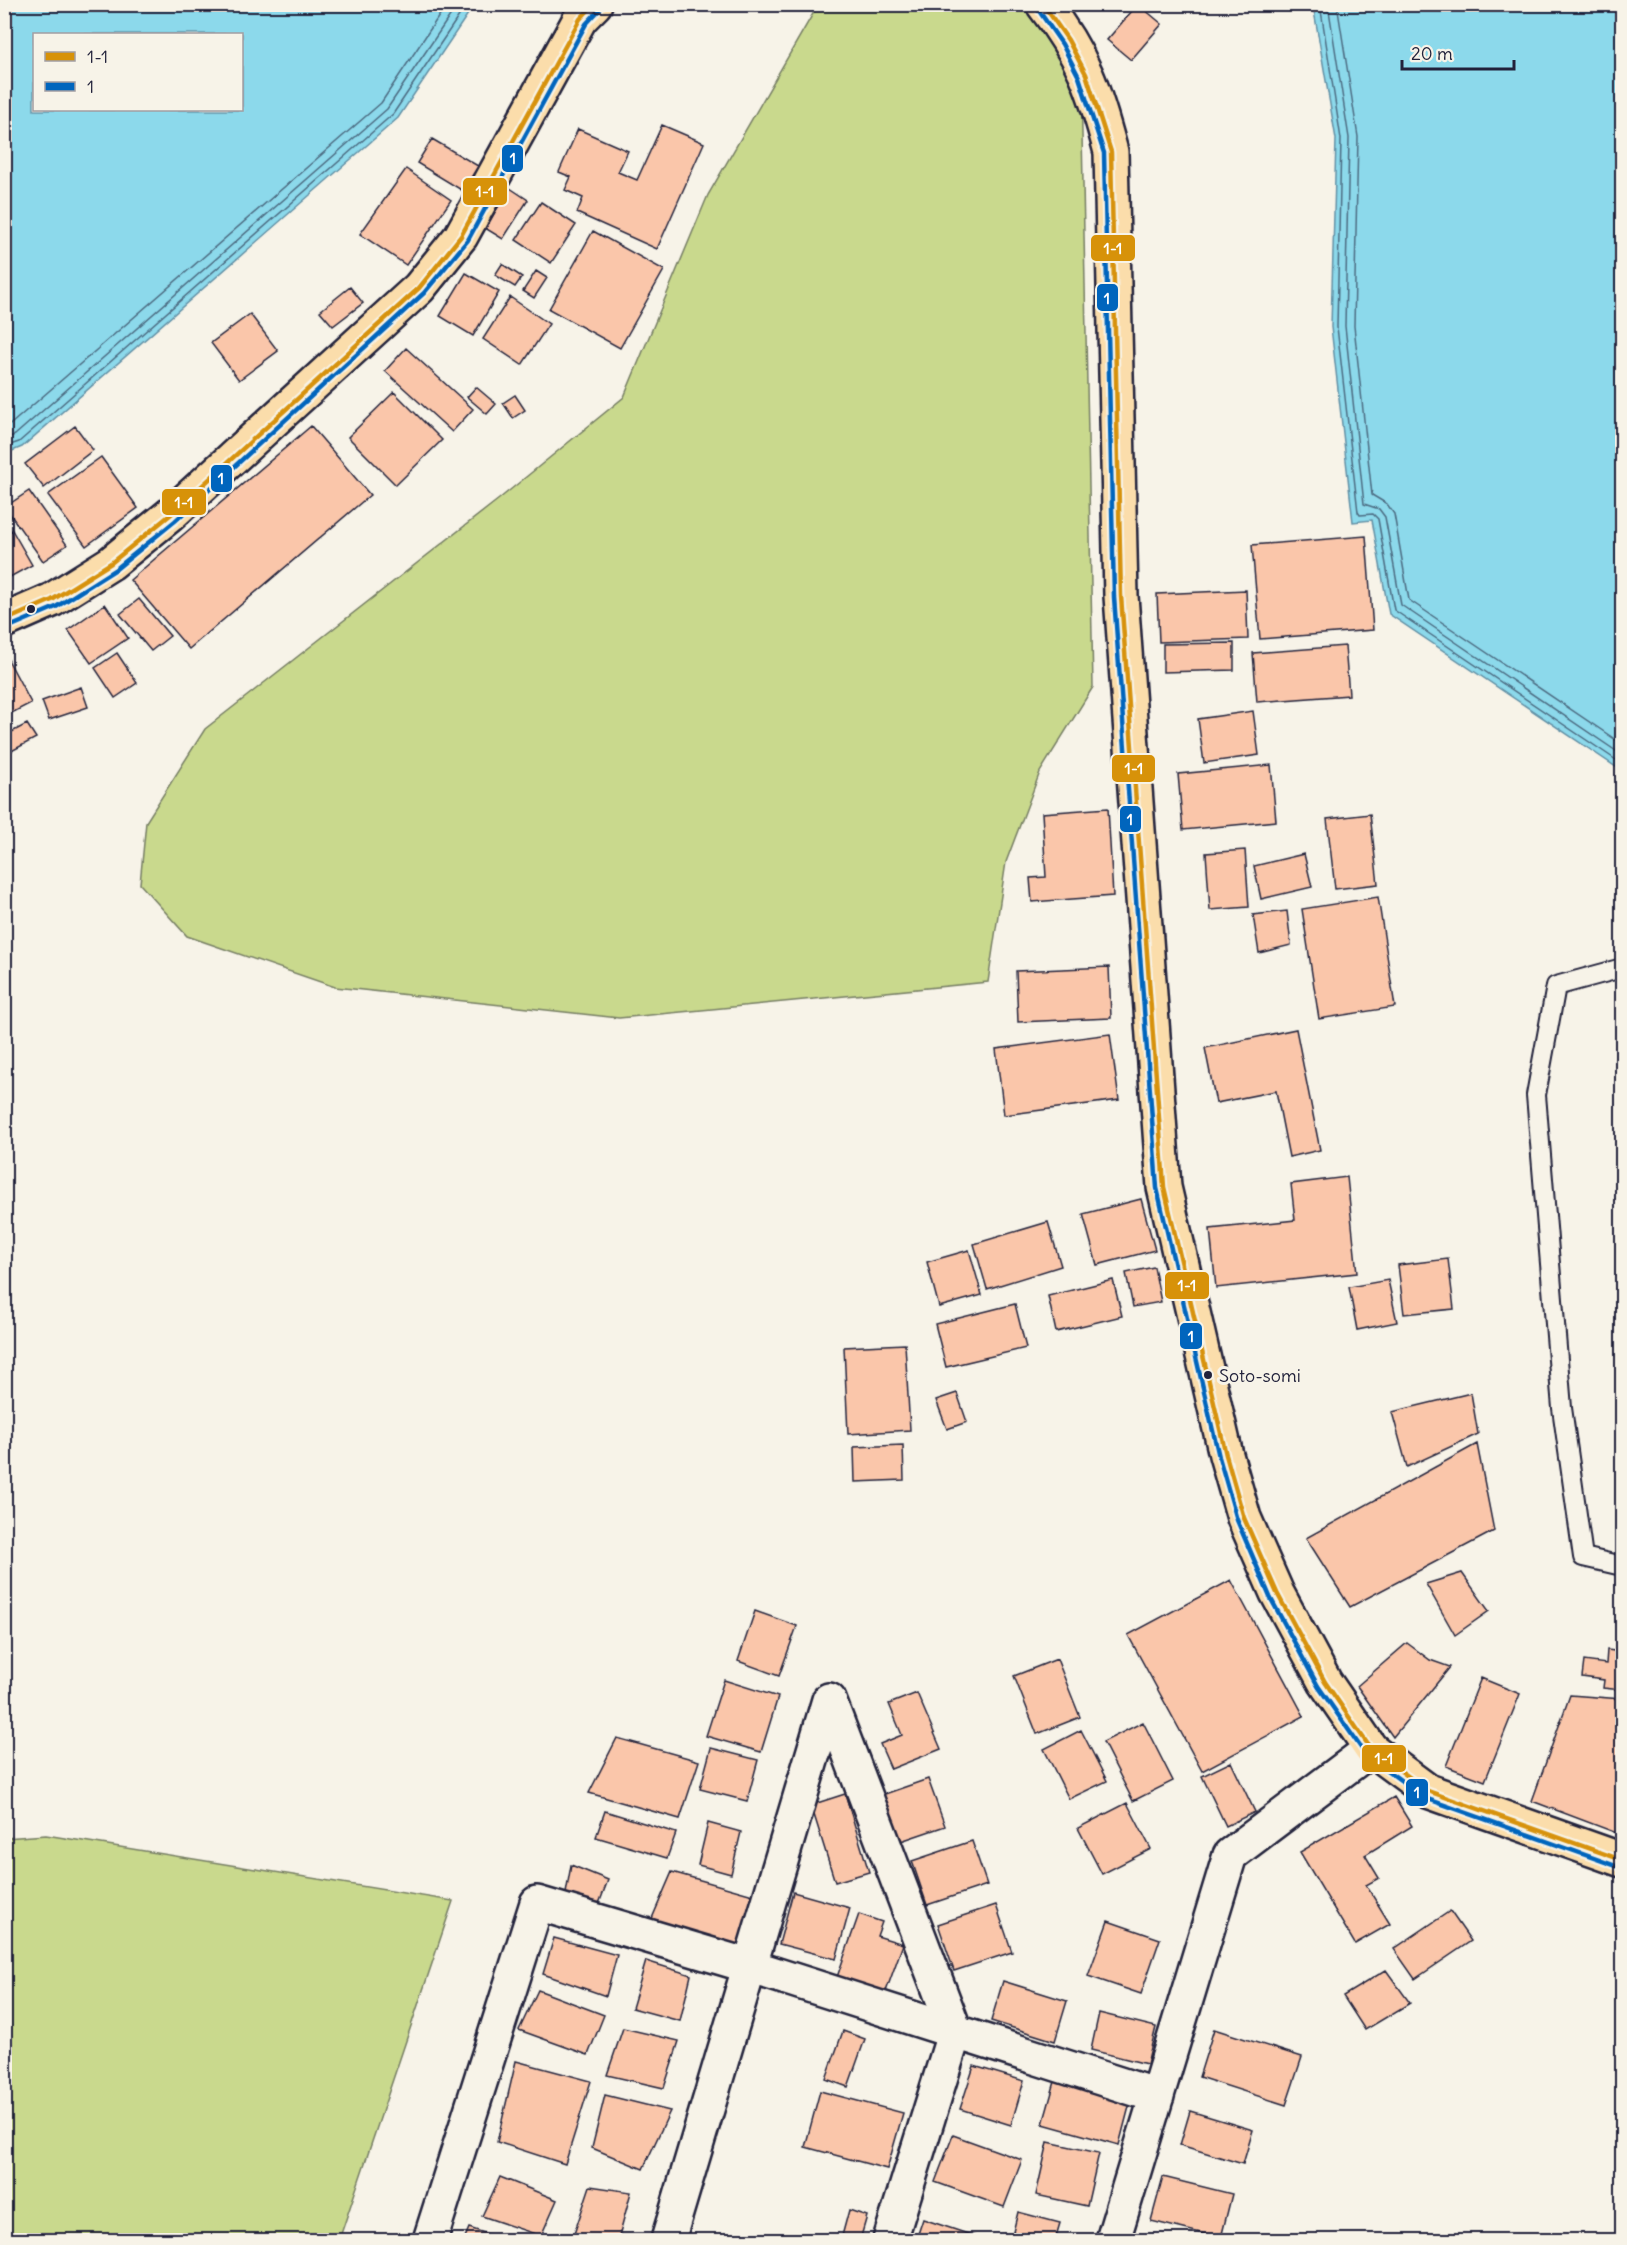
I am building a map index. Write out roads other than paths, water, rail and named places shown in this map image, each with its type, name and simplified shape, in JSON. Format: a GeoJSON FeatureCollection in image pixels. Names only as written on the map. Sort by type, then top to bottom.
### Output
{"type":"FeatureCollection","features":[{"type":"Feature","properties":{"kind":"highway"},"geometry":{"type":"LineString","coordinates":[[4,621],[52,600],[111,563],[170,515],[419,288],[461,236],[580,19],[595,4]]}},
{"type":"Feature","properties":{"kind":"highway"},"geometry":{"type":"LineString","coordinates":[[1042,4],[1067,36],[1096,93],[1111,153],[1121,596],[1164,1187],[1226,1455],[1244,1518],[1276,1593],[1324,1682],[1371,1749],[1428,1791],[1623,1860]]}},
{"type":"Feature","properties":{"kind":"street"},"geometry":{"type":"LineString","coordinates":[[668,2241],[829,1700],[955,2031],[890,2241]]}},
{"type":"Feature","properties":{"kind":"street"},"geometry":{"type":"LineString","coordinates":[[1113,2241],[1230,1855],[1371,1749]]}},
{"type":"Feature","properties":{"kind":"street"},"geometry":{"type":"LineString","coordinates":[[430,2241],[537,1903],[749,1966],[1157,2096]]}},
{"type":"Feature","properties":{"kind":"lane"},"geometry":{"type":"LineString","coordinates":[[1623,968],[1556,986],[1536,1095],[1562,1408],[1583,1557],[1623,1566]]}},
{"type":"Feature","properties":{"kind":"water"},"geometry":{"type":"Polygon","coordinates":[[[5,4],[474,4],[398,118],[22,447],[5,454],[5,4]]]}},
{"type":"Feature","properties":{"kind":"water"},"geometry":{"type":"Polygon","coordinates":[[[1313,5],[1622,5],[1622,771],[1389,614],[1372,520],[1353,522],[1331,327],[1336,139],[1313,5]]]}},
{"type":"Feature","properties":{"kind":"place","name":"Soto-somi"},"geometry":{"type":"Point","coordinates":[1208,1375]}}]}
